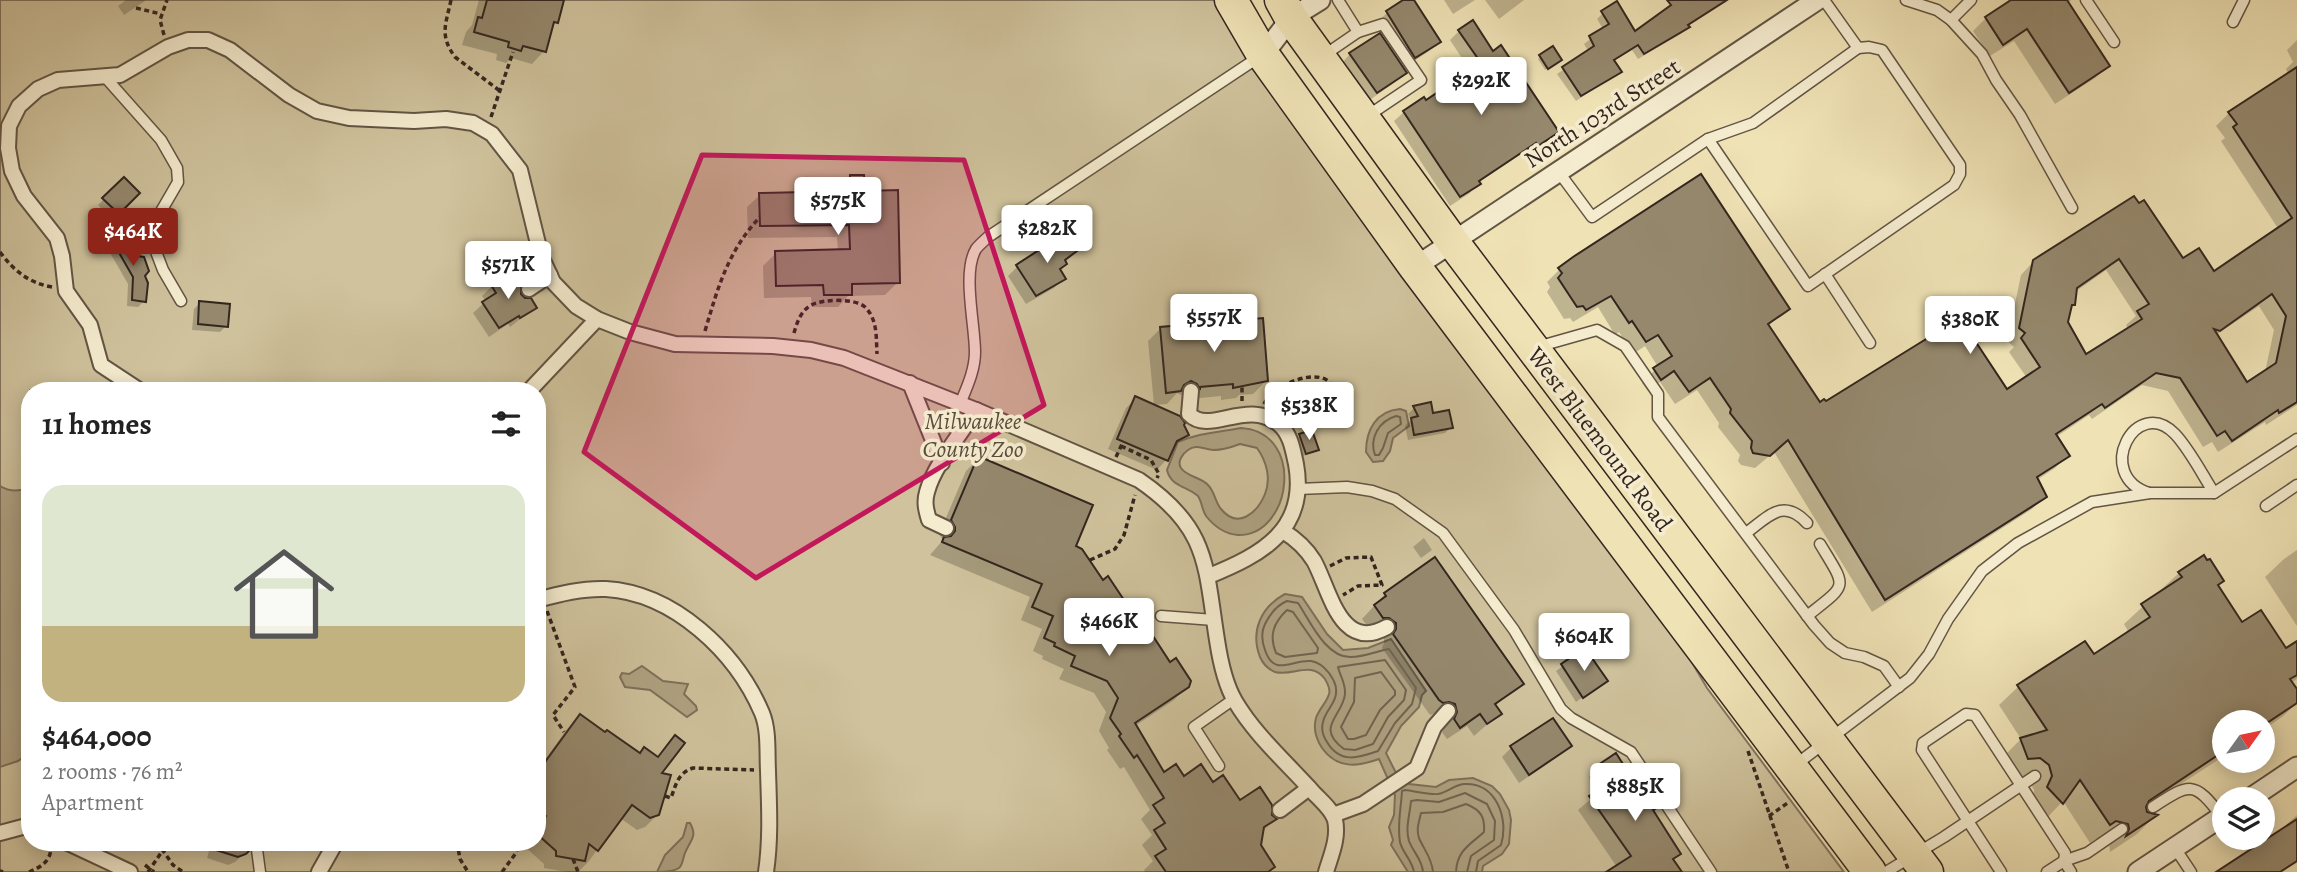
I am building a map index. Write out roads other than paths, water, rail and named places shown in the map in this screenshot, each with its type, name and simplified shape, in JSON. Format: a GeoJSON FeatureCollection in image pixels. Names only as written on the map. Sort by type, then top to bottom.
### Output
{"type":"FeatureCollection","features":[{"type":"Feature","properties":{"kind":"main road","name":"West Bluemound Road"},"geometry":{"type":"LineString","coordinates":[[1231,0],[1263,55],[1415,267],[1870,872]]}},
{"type":"Feature","properties":{"kind":"main road","name":"West Bluemound Road"},"geometry":{"type":"LineString","coordinates":[[1286,9],[1451,241],[1921,863]]}},
{"type":"Feature","properties":{"kind":"street"},"geometry":{"type":"LineString","coordinates":[[1263,55],[1286,9],[1320,0]]}},
{"type":"Feature","properties":{"kind":"street","name":"North 103rd Street"},"geometry":{"type":"LineString","coordinates":[[1415,267],[1817,0]]}},
{"type":"Feature","properties":{"kind":"street"},"geometry":{"type":"LineString","coordinates":[[127,382],[100,365],[90,325],[66,291],[57,238],[24,196],[12,171],[8,148],[9,126],[19,106],[38,89],[58,80],[120,75],[168,47],[188,40],[208,40],[230,50],[289,95],[317,111],[349,118],[414,121],[446,119],[473,123],[492,134],[520,170],[541,256],[550,275],[576,306],[597,319],[630,332],[675,344],[790,348],[844,358],[911,383],[1139,480],[1163,496],[1179,513],[1206,563],[1220,661],[1234,699],[1249,721],[1333,815],[1335,844],[1326,872]]}},
{"type":"Feature","properties":{"kind":"street"},"geometry":{"type":"LineString","coordinates":[[529,289],[550,275]]}},
{"type":"Feature","properties":{"kind":"street"},"geometry":{"type":"LineString","coordinates":[[538,382],[597,319]]}},
{"type":"Feature","properties":{"kind":"street"},"geometry":{"type":"LineString","coordinates":[[911,383],[942,463]]}},
{"type":"Feature","properties":{"kind":"street"},"geometry":{"type":"LineString","coordinates":[[1191,391],[1189,414],[1194,419],[1202,422],[1241,414],[1259,414],[1280,425],[1293,449],[1298,489],[1294,512],[1283,531],[1261,551],[1239,564],[1209,576]]}},
{"type":"Feature","properties":{"kind":"street"},"geometry":{"type":"LineString","coordinates":[[946,528],[929,520],[925,507],[926,492],[976,410]]}},
{"type":"Feature","properties":{"kind":"street"},"geometry":{"type":"LineString","coordinates":[[1283,531],[1306,549],[1345,624],[1353,629],[1371,633],[1387,626]]}},
{"type":"Feature","properties":{"kind":"street"},"geometry":{"type":"LineString","coordinates":[[546,599],[583,590],[607,589],[671,608],[712,640],[735,667],[763,715],[767,741],[770,845],[766,872]]}},
{"type":"Feature","properties":{"kind":"street"},"geometry":{"type":"LineString","coordinates":[[1333,815],[1363,804],[1409,773],[1421,762],[1434,727],[1448,711]]}},
{"type":"Feature","properties":{"kind":"street"},"geometry":{"type":"LineString","coordinates":[[2267,787],[2297,767]]}},
{"type":"Feature","properties":{"kind":"street"},"geometry":{"type":"LineString","coordinates":[[1280,810],[1309,788]]}},
{"type":"Feature","properties":{"kind":"street"},"geometry":{"type":"LineString","coordinates":[[2138,872],[2212,823]]}},
{"type":"Feature","properties":{"kind":"street"},"geometry":{"type":"LineString","coordinates":[[0,833],[21,827]]}},
{"type":"Feature","properties":{"kind":"street"},"geometry":{"type":"LineString","coordinates":[[85,851],[130,872]]}},
{"type":"Feature","properties":{"kind":"street"},"geometry":{"type":"LineString","coordinates":[[319,872],[331,851]]}},
{"type":"Feature","properties":{"kind":"lane"},"geometry":{"type":"LineString","coordinates":[[1338,0],[1358,32]]}},
{"type":"Feature","properties":{"kind":"lane"},"geometry":{"type":"LineString","coordinates":[[1824,0],[1858,48]]}},
{"type":"Feature","properties":{"kind":"lane"},"geometry":{"type":"LineString","coordinates":[[1906,0],[1937,10],[1951,20],[1982,54],[2072,208]]}},
{"type":"Feature","properties":{"kind":"lane"},"geometry":{"type":"LineString","coordinates":[[1951,20],[1971,0]]}},
{"type":"Feature","properties":{"kind":"lane"},"geometry":{"type":"LineString","coordinates":[[2086,0],[2114,42]]}},
{"type":"Feature","properties":{"kind":"lane"},"geometry":{"type":"LineString","coordinates":[[2233,22],[2244,0]]}},
{"type":"Feature","properties":{"kind":"lane"},"geometry":{"type":"LineString","coordinates":[[1320,58],[1358,32],[1383,24],[1421,80],[1364,119]]}},
{"type":"Feature","properties":{"kind":"lane"},"geometry":{"type":"LineString","coordinates":[[1558,171],[1592,217],[1708,139],[1753,123],[1858,48],[1869,47],[1882,50],[1960,165],[1961,174],[1954,185],[1808,286],[1708,139]]}},
{"type":"Feature","properties":{"kind":"lane"},"geometry":{"type":"LineString","coordinates":[[960,404],[973,371],[975,353],[970,296],[971,267],[976,250],[988,237],[1263,55]]}},
{"type":"Feature","properties":{"kind":"lane"},"geometry":{"type":"LineString","coordinates":[[106,78],[161,140],[177,168],[178,182],[152,227],[155,249],[163,270],[181,301]]}},
{"type":"Feature","properties":{"kind":"lane"},"geometry":{"type":"LineString","coordinates":[[1825,274],[1870,343]]}},
{"type":"Feature","properties":{"kind":"lane"},"geometry":{"type":"LineString","coordinates":[[1532,348],[1597,330],[1625,346],[1658,394],[1658,417],[1807,616],[1830,643],[1845,653],[1864,657],[1884,666],[1899,687]]}},
{"type":"Feature","properties":{"kind":"lane"},"geometry":{"type":"LineString","coordinates":[[2150,493],[2139,490],[2130,481],[2124,470],[2122,457],[2130,434],[2139,426],[2151,423],[2163,425],[2175,434],[2214,493]]}},
{"type":"Feature","properties":{"kind":"lane"},"geometry":{"type":"LineString","coordinates":[[1792,767],[1910,678],[1929,654],[1948,619],[1982,571],[2018,543],[2092,502],[2150,493],[2214,493],[2297,439]]}},
{"type":"Feature","properties":{"kind":"lane"},"geometry":{"type":"LineString","coordinates":[[2266,506],[2297,485]]}},
{"type":"Feature","properties":{"kind":"lane"},"geometry":{"type":"LineString","coordinates":[[1298,489],[1347,487],[1372,491],[1395,499],[1443,533],[1514,630],[1561,709],[1571,718],[1631,752],[1711,872]]}},
{"type":"Feature","properties":{"kind":"lane"},"geometry":{"type":"LineString","coordinates":[[1746,533],[1776,511],[1786,509],[1798,514],[1807,523]]}},
{"type":"Feature","properties":{"kind":"lane"},"geometry":{"type":"LineString","coordinates":[[1807,616],[1840,587],[1840,579],[1820,544]]}},
{"type":"Feature","properties":{"kind":"lane"},"geometry":{"type":"LineString","coordinates":[[1161,616],[1214,620]]}},
{"type":"Feature","properties":{"kind":"lane"},"geometry":{"type":"LineString","coordinates":[[1219,766],[1194,727],[1234,699]]}},
{"type":"Feature","properties":{"kind":"lane"},"geometry":{"type":"LineString","coordinates":[[2001,872],[1922,750],[1923,743],[1966,714],[1975,715],[2022,785],[2066,853],[2064,861],[2071,872]]}},
{"type":"Feature","properties":{"kind":"lane"},"geometry":{"type":"LineString","coordinates":[[1886,872],[1921,863],[1967,821],[2035,776]]}},
{"type":"Feature","properties":{"kind":"lane"},"geometry":{"type":"LineString","coordinates":[[2153,807],[2181,789],[2192,788],[2202,793],[2212,804]]}},
{"type":"Feature","properties":{"kind":"lane"},"geometry":{"type":"LineString","coordinates":[[2047,872],[2064,861],[2087,853],[2122,829]]}},
{"type":"Feature","properties":{"kind":"lane"},"geometry":{"type":"LineString","coordinates":[[2175,848],[2191,872]]}},
{"type":"Feature","properties":{"kind":"lane"},"geometry":{"type":"LineString","coordinates":[[257,851],[260,872]]}},
{"type":"Feature","properties":{"kind":"water"},"geometry":{"type":"Polygon","coordinates":[[[1400,409],[1406,411],[1409,426],[1393,438],[1390,451],[1383,461],[1373,462],[1366,452],[1370,429],[1385,413],[1400,409]]]}},
{"type":"Feature","properties":{"kind":"water"},"geometry":{"type":"Polygon","coordinates":[[[1241,428],[1262,434],[1276,447],[1283,464],[1284,483],[1280,503],[1270,519],[1256,531],[1238,535],[1224,531],[1213,523],[1205,514],[1198,496],[1172,480],[1167,470],[1178,442],[1241,428]],[[1240,444],[1217,450],[1194,447],[1182,456],[1180,466],[1208,485],[1227,515],[1240,518],[1252,513],[1262,501],[1267,488],[1267,471],[1257,448],[1240,444]]]}},
{"type":"Feature","properties":{"kind":"water"},"geometry":{"type":"Polygon","coordinates":[[[0,486],[21,490],[21,759],[0,767],[0,486]]]}},
{"type":"Feature","properties":{"kind":"water"},"geometry":{"type":"Polygon","coordinates":[[[1285,594],[1302,597],[1327,634],[1343,650],[1368,648],[1391,639],[1426,691],[1419,707],[1401,726],[1386,753],[1395,771],[1409,784],[1436,787],[1449,780],[1473,778],[1492,786],[1509,810],[1509,844],[1502,854],[1483,866],[1482,872],[1408,872],[1391,845],[1393,840],[1389,827],[1394,815],[1395,795],[1379,759],[1355,765],[1341,763],[1328,755],[1318,741],[1316,718],[1329,692],[1325,679],[1320,673],[1308,670],[1275,672],[1266,666],[1260,657],[1256,638],[1260,621],[1270,606],[1285,594]]]}},
{"type":"Feature","properties":{"kind":"water"},"geometry":{"type":"Polygon","coordinates":[[[642,666],[663,681],[688,684],[684,694],[697,710],[687,717],[650,690],[625,687],[620,677],[622,673],[629,674],[642,666]]]}},
{"type":"Feature","properties":{"kind":"water"},"geometry":{"type":"Polygon","coordinates":[[[687,823],[690,823],[693,835],[680,867],[672,871],[657,872],[665,855],[683,837],[687,823]]]}},
{"type":"Feature","properties":{"kind":"park label","name":"Milwaukee County Zoo"},"geometry":{"type":"Point","coordinates":[973,435]}}]}
